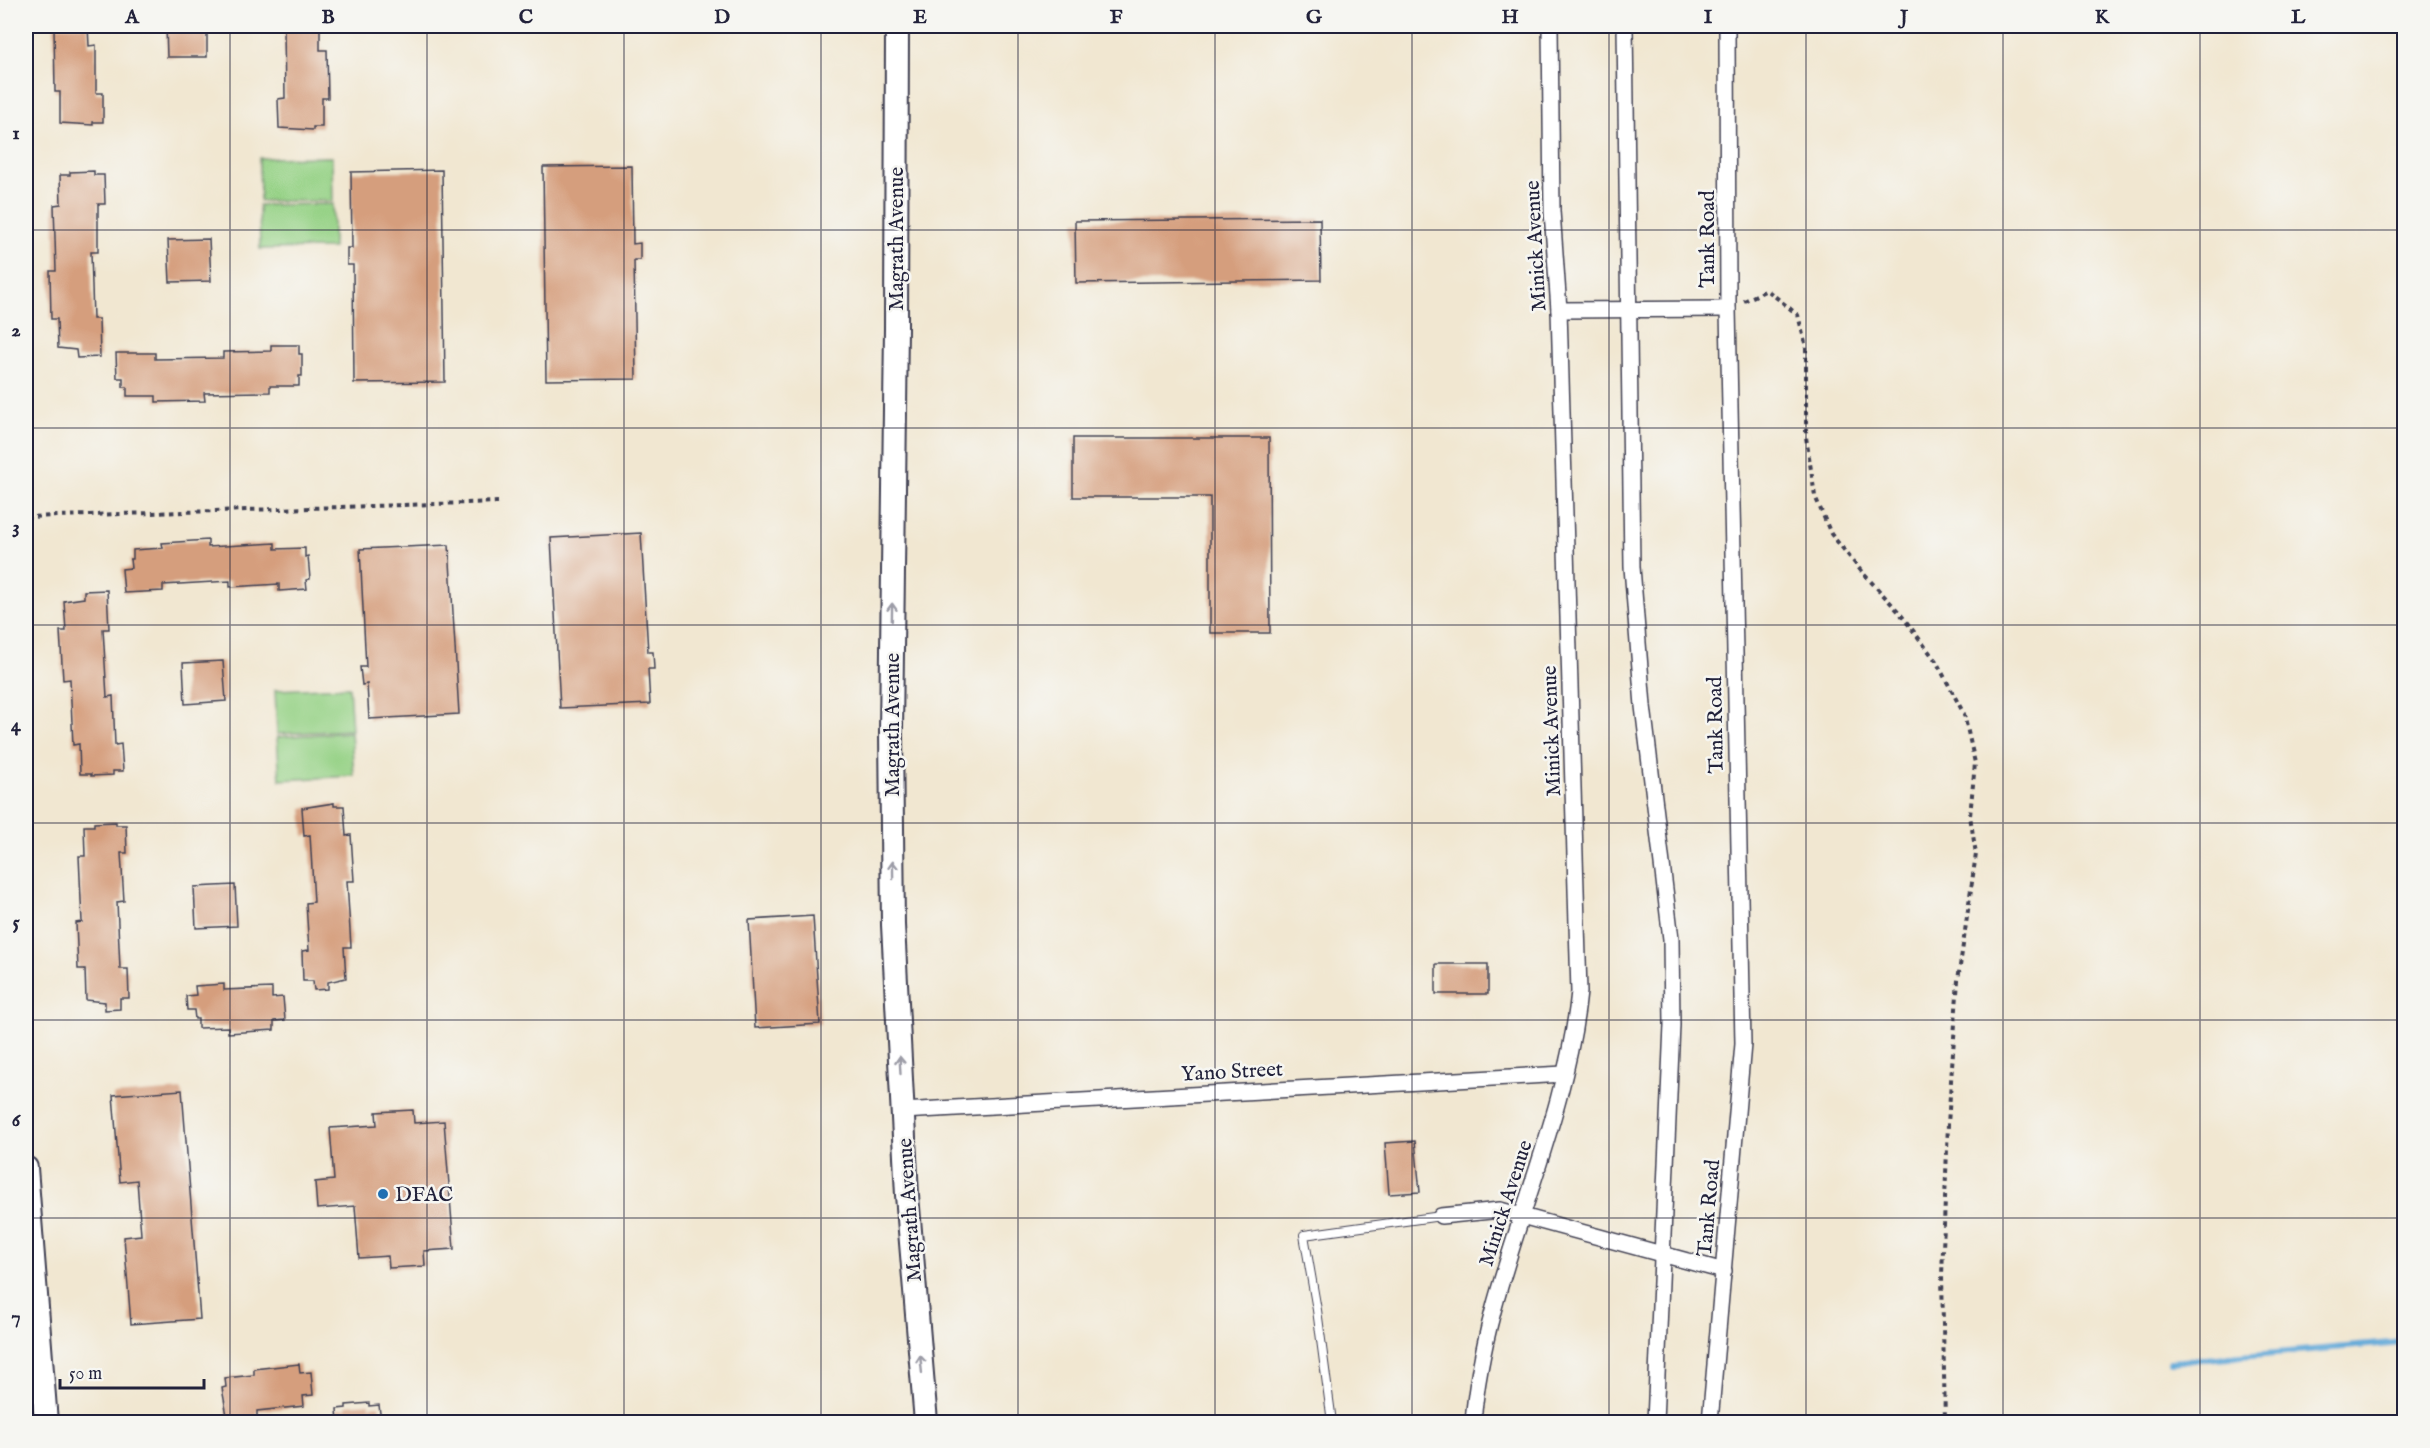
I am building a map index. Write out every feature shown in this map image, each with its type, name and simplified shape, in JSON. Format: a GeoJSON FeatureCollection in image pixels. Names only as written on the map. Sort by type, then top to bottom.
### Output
{"type":"FeatureCollection","features":[{"type":"Feature","properties":{"kind":"main road","name":"Magrath Avenue"},"geometry":{"type":"LineString","coordinates":[[897,26],[891,732],[893,925],[907,1195],[926,1422]]}},
{"type":"Feature","properties":{"kind":"main road"},"geometry":{"type":"LineString","coordinates":[[26,1168],[46,1422]]}},
{"type":"Feature","properties":{"kind":"street","name":"Minick Avenue"},"geometry":{"type":"LineString","coordinates":[[1473,1422],[1483,1348],[1548,1137],[1564,1074],[1576,1012],[1579,967],[1559,310],[1552,212],[1550,26]]}},
{"type":"Feature","properties":{"kind":"street"},"geometry":{"type":"LineString","coordinates":[[1625,26],[1632,567],[1643,706],[1671,939],[1672,1025],[1655,1422]]}},
{"type":"Feature","properties":{"kind":"street","name":"Tank Road"},"geometry":{"type":"LineString","coordinates":[[1710,1422],[1743,1044],[1728,309],[1727,26]]}},
{"type":"Feature","properties":{"kind":"street"},"geometry":{"type":"LineString","coordinates":[[1559,310],[1728,309]]}},
{"type":"Feature","properties":{"kind":"street","name":"Yano Street"},"geometry":{"type":"LineString","coordinates":[[902,1111],[1564,1074]]}},
{"type":"Feature","properties":{"kind":"street"},"geometry":{"type":"LineString","coordinates":[[1441,1216],[1500,1210],[1724,1271]]}},
{"type":"Feature","properties":{"kind":"lane"},"geometry":{"type":"LineString","coordinates":[[1332,1422],[1304,1235],[1441,1216]]}},
{"type":"Feature","properties":{"kind":"path"},"geometry":{"type":"LineString","coordinates":[[1728,309],[1767,290],[1798,315],[1806,347],[1806,437],[1815,496],[1832,534],[1862,572],[1899,612],[1936,661],[1964,714],[1975,763],[1970,816],[1976,854],[1958,980],[1948,1124],[1942,1275],[1945,1422]]}},
{"type":"Feature","properties":{"kind":"path"},"geometry":{"type":"LineString","coordinates":[[26,516],[498,502]]}},
{"type":"Feature","properties":{"kind":"green space"},"geometry":{"type":"Polygon","coordinates":[[[332,157],[333,201],[260,201],[259,158],[332,157]]]}},
{"type":"Feature","properties":{"kind":"green space"},"geometry":{"type":"Polygon","coordinates":[[[333,204],[333,248],[260,249],[259,205],[333,204]]]}},
{"type":"Feature","properties":{"kind":"green space"},"geometry":{"type":"Polygon","coordinates":[[[349,687],[352,730],[277,734],[275,690],[349,687]]]}},
{"type":"Feature","properties":{"kind":"green space"},"geometry":{"type":"Polygon","coordinates":[[[351,732],[354,776],[280,780],[277,737],[351,732]]]}},
{"type":"Feature","properties":{"kind":"building"},"geometry":{"type":"Polygon","coordinates":[[[54,26],[88,26],[89,46],[96,45],[96,93],[103,93],[103,122],[93,122],[93,125],[60,123],[60,92],[55,92],[54,26]]]}},
{"type":"Feature","properties":{"kind":"building"},"geometry":{"type":"Polygon","coordinates":[[[166,26],[207,26],[207,57],[167,57],[166,26]]]}},
{"type":"Feature","properties":{"kind":"building"},"geometry":{"type":"Polygon","coordinates":[[[284,26],[320,26],[320,50],[327,50],[328,98],[322,98],[322,127],[313,127],[313,130],[279,128],[278,99],[285,98],[284,26]]]}},
{"type":"Feature","properties":{"kind":"building"},"geometry":{"type":"Polygon","coordinates":[[[632,166],[633,244],[640,243],[640,260],[634,260],[636,379],[546,380],[543,167],[632,166]]]}},
{"type":"Feature","properties":{"kind":"building"},"geometry":{"type":"Polygon","coordinates":[[[442,170],[445,382],[354,383],[353,265],[347,265],[347,248],[352,248],[351,172],[442,170]]]}},
{"type":"Feature","properties":{"kind":"building"},"geometry":{"type":"Polygon","coordinates":[[[94,171],[94,175],[104,175],[105,204],[98,204],[98,252],[91,252],[93,319],[99,319],[100,357],[77,358],[76,350],[58,348],[57,319],[51,319],[50,271],[56,271],[54,205],[61,204],[60,175],[70,175],[70,172],[94,171]]]}},
{"type":"Feature","properties":{"kind":"building"},"geometry":{"type":"Polygon","coordinates":[[[1320,219],[1321,280],[1076,283],[1075,221],[1320,219]]]}},
{"type":"Feature","properties":{"kind":"building"},"geometry":{"type":"Polygon","coordinates":[[[209,239],[211,281],[170,282],[168,240],[209,239]]]}},
{"type":"Feature","properties":{"kind":"building"},"geometry":{"type":"Polygon","coordinates":[[[271,345],[299,345],[299,354],[302,354],[302,376],[299,376],[299,386],[270,386],[270,392],[204,393],[205,401],[156,402],[156,396],[127,396],[127,387],[123,387],[123,378],[117,378],[116,353],[155,353],[155,359],[223,358],[223,352],[271,351],[271,345]]]}},
{"type":"Feature","properties":{"kind":"building"},"geometry":{"type":"Polygon","coordinates":[[[1073,438],[1269,438],[1270,633],[1210,633],[1210,497],[1073,497],[1073,438]]]}},
{"type":"Feature","properties":{"kind":"building"},"geometry":{"type":"Polygon","coordinates":[[[641,533],[648,652],[653,652],[654,669],[648,669],[650,704],[560,708],[551,538],[641,533]]]}},
{"type":"Feature","properties":{"kind":"building"},"geometry":{"type":"Polygon","coordinates":[[[208,540],[208,547],[275,543],[275,549],[305,548],[310,579],[306,580],[307,589],[279,591],[279,584],[230,587],[230,581],[163,585],[163,591],[124,593],[122,569],[131,568],[130,559],[133,559],[133,550],[163,548],[162,543],[208,540]]]}},
{"type":"Feature","properties":{"kind":"building"},"geometry":{"type":"Polygon","coordinates":[[[449,545],[459,714],[369,719],[367,684],[362,685],[360,667],[366,667],[360,549],[449,545]]]}},
{"type":"Feature","properties":{"kind":"building"},"geometry":{"type":"Polygon","coordinates":[[[107,590],[109,629],[103,629],[107,697],[113,696],[115,745],[121,744],[123,771],[113,771],[113,775],[91,776],[91,774],[80,774],[79,744],[73,745],[70,679],[63,680],[60,631],[66,631],[64,601],[84,598],[84,591],[107,590]]]}},
{"type":"Feature","properties":{"kind":"building"},"geometry":{"type":"Polygon","coordinates":[[[223,661],[226,701],[185,704],[183,663],[223,661]]]}},
{"type":"Feature","properties":{"kind":"building"},"geometry":{"type":"Polygon","coordinates":[[[334,803],[334,806],[344,806],[346,836],[351,835],[354,881],[347,881],[351,947],[344,947],[346,978],[328,982],[328,989],[314,990],[313,981],[303,981],[302,951],[309,950],[306,903],[314,902],[310,835],[304,836],[302,808],[334,803]]]}},
{"type":"Feature","properties":{"kind":"building"},"geometry":{"type":"Polygon","coordinates":[[[116,822],[116,825],[126,825],[127,853],[121,853],[124,901],[117,902],[120,969],[128,969],[129,998],[120,998],[120,1009],[105,1010],[105,1002],[86,1000],[85,969],[78,969],[76,923],[82,922],[79,856],[85,856],[84,826],[116,822]]]}},
{"type":"Feature","properties":{"kind":"building"},"geometry":{"type":"Polygon","coordinates":[[[235,885],[237,926],[196,928],[194,887],[235,885]]]}},
{"type":"Feature","properties":{"kind":"building"},"geometry":{"type":"Polygon","coordinates":[[[813,916],[820,1024],[755,1028],[749,920],[813,916]]]}},
{"type":"Feature","properties":{"kind":"building"},"geometry":{"type":"Polygon","coordinates":[[[1436,964],[1488,964],[1488,994],[1436,994],[1436,964]]]}},
{"type":"Feature","properties":{"kind":"building"},"geometry":{"type":"Polygon","coordinates":[[[224,984],[224,990],[272,988],[272,998],[283,997],[285,1020],[274,1021],[274,1030],[228,1033],[228,1027],[198,1028],[198,1019],[195,1019],[194,1010],[187,1010],[186,996],[196,995],[195,986],[224,984]]]}},
{"type":"Feature","properties":{"kind":"building"},"geometry":{"type":"Polygon","coordinates":[[[182,1090],[200,1319],[131,1324],[124,1237],[141,1235],[137,1180],[120,1182],[113,1095],[182,1090]]]}},
{"type":"Feature","properties":{"kind":"building","name":"DFAC"},"geometry":{"type":"Polygon","coordinates":[[[413,1110],[414,1123],[444,1121],[454,1249],[424,1251],[425,1266],[389,1268],[388,1256],[359,1258],[355,1206],[317,1209],[315,1182],[334,1180],[330,1128],[377,1125],[376,1112],[413,1110]]]}},
{"type":"Feature","properties":{"kind":"building"},"geometry":{"type":"Polygon","coordinates":[[[1415,1141],[1420,1192],[1389,1194],[1385,1143],[1415,1141]]]}},
{"type":"Feature","properties":{"kind":"building"},"geometry":{"type":"Polygon","coordinates":[[[299,1364],[300,1373],[311,1372],[313,1395],[303,1396],[304,1406],[257,1411],[257,1418],[228,1421],[222,1388],[226,1387],[225,1378],[254,1375],[254,1369],[299,1364]]]}},
{"type":"Feature","properties":{"kind":"building"},"geometry":{"type":"Polygon","coordinates":[[[369,1403],[369,1406],[379,1405],[381,1422],[338,1422],[337,1409],[346,1408],[346,1405],[369,1403]]]}},
{"type":"Feature","properties":{"kind":"waterway"},"geometry":{"type":"LineString","coordinates":[[2171,1362],[2404,1342]]}},
{"type":"Feature","properties":{"kind":"place","name":"DFAC"},"geometry":{"type":"Point","coordinates":[383,1194]}}]}
